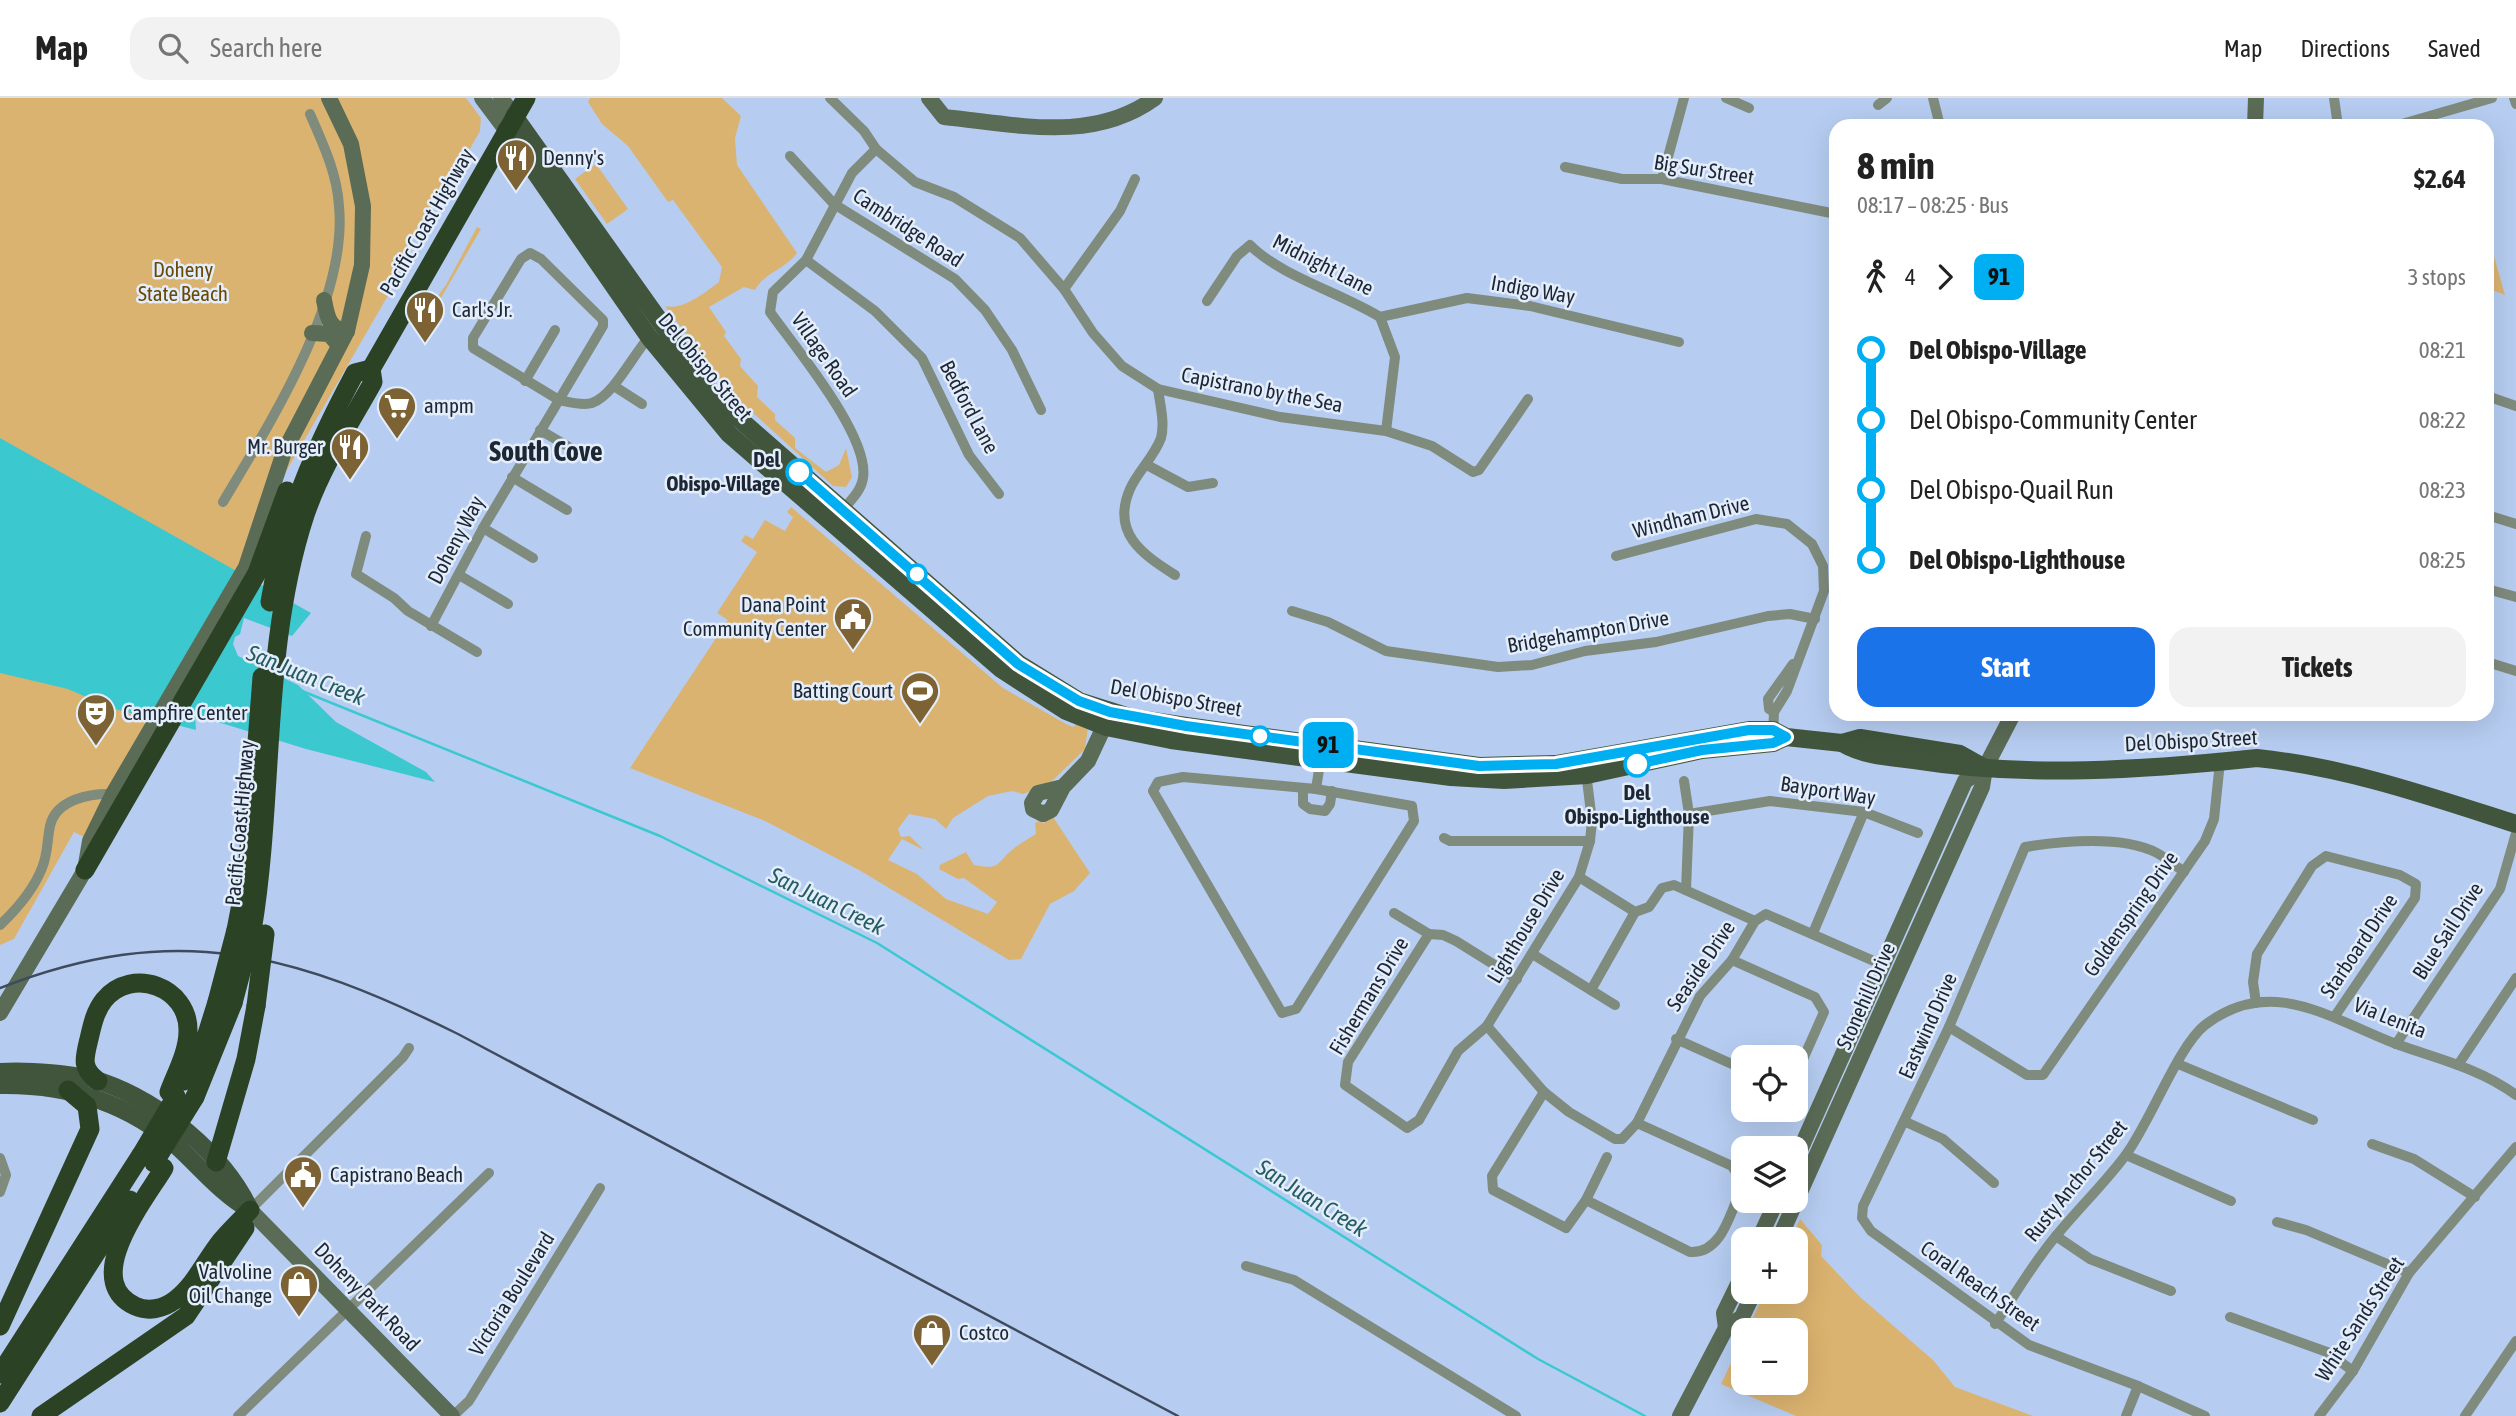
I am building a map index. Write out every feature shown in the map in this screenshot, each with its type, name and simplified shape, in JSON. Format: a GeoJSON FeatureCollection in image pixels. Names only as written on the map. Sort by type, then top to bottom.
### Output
{"type":"FeatureCollection","features":[{"type":"Feature","properties":{"kind":"highway","name":"Pacific Coast Highway"},"geometry":{"type":"LineString","coordinates":[[0,1403],[151,1159],[207,1034],[225,1002],[251,932],[247,873],[265,792],[274,684],[266,577],[373,382],[371,369],[526,98]]}},
{"type":"Feature","properties":{"kind":"highway","name":"Pacific Coast Highway"},"geometry":{"type":"LineString","coordinates":[[265,792],[266,577],[302,457],[324,431],[355,373],[371,369]]}},
{"type":"Feature","properties":{"kind":"highway"},"geometry":{"type":"LineString","coordinates":[[85,870],[155,736],[266,577]]}},
{"type":"Feature","properties":{"kind":"highway"},"geometry":{"type":"LineString","coordinates":[[216,1162],[246,1059],[256,1006],[251,932],[265,792]]}},
{"type":"Feature","properties":{"kind":"highway"},"geometry":{"type":"LineString","coordinates":[[98,1081],[87,1071],[84,1060],[99,1007],[114,990],[143,983],[165,989],[181,1004],[186,1014],[186,1046],[180,1095],[151,1159],[114,1258],[111,1278],[116,1290],[131,1304],[152,1310],[174,1301],[188,1289],[220,1242],[250,1210]]}},
{"type":"Feature","properties":{"kind":"highway"},"geometry":{"type":"LineString","coordinates":[[0,1326],[90,1129],[87,1106],[68,1090]]}},
{"type":"Feature","properties":{"kind":"highway","name":"Pacific Coast Highway"},"geometry":{"type":"LineString","coordinates":[[0,1374],[151,1159]]}},
{"type":"Feature","properties":{"kind":"highway"},"geometry":{"type":"LineString","coordinates":[[41,1416],[186,1316],[244,1232],[250,1210]]}},
{"type":"Feature","properties":{"kind":"main road"},"geometry":{"type":"LineString","coordinates":[[321,98],[344,150],[351,155]]}},
{"type":"Feature","properties":{"kind":"main road"},"geometry":{"type":"LineString","coordinates":[[266,577],[284,452],[340,347],[358,295],[364,244],[363,206],[351,144],[329,98]]}},
{"type":"Feature","properties":{"kind":"main road"},"geometry":{"type":"LineString","coordinates":[[335,98],[353,138],[351,155]]}},
{"type":"Feature","properties":{"kind":"main road"},"geometry":{"type":"LineString","coordinates":[[482,98],[510,123]]}},
{"type":"Feature","properties":{"kind":"main road"},"geometry":{"type":"LineString","coordinates":[[501,98],[510,123]]}},
{"type":"Feature","properties":{"kind":"main road"},"geometry":{"type":"LineString","coordinates":[[929,98],[944,117],[1073,129],[1109,121],[1151,99]]}},
{"type":"Feature","properties":{"kind":"main road"},"geometry":{"type":"LineString","coordinates":[[2255,119],[2256,98]]}},
{"type":"Feature","properties":{"kind":"main road","name":"Del Obispo Street"},"geometry":{"type":"LineString","coordinates":[[510,123],[649,337],[729,434],[838,515]]}},
{"type":"Feature","properties":{"kind":"main road","name":"Del Obispo Street"},"geometry":{"type":"LineString","coordinates":[[510,123],[713,396],[1000,669],[1043,698],[1171,740],[1322,751],[1479,779],[1525,780],[1727,732],[1777,731],[1842,743],[1858,752],[1951,766],[1985,768],[2068,771],[2257,758],[2315,767],[2424,794],[2516,824]]}},
{"type":"Feature","properties":{"kind":"main road"},"geometry":{"type":"LineString","coordinates":[[324,300],[331,325],[337,330],[347,331]]}},
{"type":"Feature","properties":{"kind":"main road"},"geometry":{"type":"LineString","coordinates":[[312,333],[329,334],[340,347]]}},
{"type":"Feature","properties":{"kind":"main road"},"geometry":{"type":"LineString","coordinates":[[1063,787],[1088,761],[1108,719]]}},
{"type":"Feature","properties":{"kind":"main road","name":"Stonehill Drive"},"geometry":{"type":"LineString","coordinates":[[1784,1227],[1982,787],[1985,768],[2010,721]]}},
{"type":"Feature","properties":{"kind":"main road"},"geometry":{"type":"LineString","coordinates":[[0,1013],[85,870],[90,841],[113,794],[155,736]]}},
{"type":"Feature","properties":{"kind":"main road","name":"Stonehill Drive"},"geometry":{"type":"LineString","coordinates":[[1806,1136],[1965,781],[1985,768]]}},
{"type":"Feature","properties":{"kind":"main road"},"geometry":{"type":"LineString","coordinates":[[1883,965],[1891,992]]}},
{"type":"Feature","properties":{"kind":"main road","name":"Doheny Park Road"},"geometry":{"type":"LineString","coordinates":[[0,1072],[37,1072],[98,1081],[156,1110],[216,1162],[240,1187],[250,1210]]}},
{"type":"Feature","properties":{"kind":"main road","name":"Doheny Park Road"},"geometry":{"type":"LineString","coordinates":[[0,1085],[68,1090],[101,1100],[142,1121],[176,1146],[229,1198],[250,1210],[452,1416]]}},
{"type":"Feature","properties":{"kind":"main road"},"geometry":{"type":"LineString","coordinates":[[1726,1328],[1724,1313],[1731,1299]]}},
{"type":"Feature","properties":{"kind":"main road"},"geometry":{"type":"LineString","coordinates":[[1680,1416],[1726,1328],[1742,1317],[1748,1304]]}},
{"type":"Feature","properties":{"kind":"street","name":"Capistrano by the Sea"},"geometry":{"type":"LineString","coordinates":[[830,98],[864,131],[876,149],[915,182],[954,197],[1020,238],[1063,289],[1093,333],[1122,366],[1158,389],[1279,417],[1386,430],[1432,446],[1473,472],[1479,470],[1528,399]]}},
{"type":"Feature","properties":{"kind":"street"},"geometry":{"type":"LineString","coordinates":[[1662,179],[1684,98]]}},
{"type":"Feature","properties":{"kind":"street"},"geometry":{"type":"LineString","coordinates":[[1726,98],[1749,108]]}},
{"type":"Feature","properties":{"kind":"street"},"geometry":{"type":"LineString","coordinates":[[1933,98],[1938,119]]}},
{"type":"Feature","properties":{"kind":"street"},"geometry":{"type":"LineString","coordinates":[[2334,98],[2337,119]]}},
{"type":"Feature","properties":{"kind":"street"},"geometry":{"type":"LineString","coordinates":[[2419,119],[2491,98]]}},
{"type":"Feature","properties":{"kind":"street"},"geometry":{"type":"LineString","coordinates":[[2514,98],[2516,104]]}},
{"type":"Feature","properties":{"kind":"street"},"geometry":{"type":"LineString","coordinates":[[223,502],[285,395],[324,300],[339,244],[339,204],[326,152],[310,114]]}},
{"type":"Feature","properties":{"kind":"street","name":"Village Road"},"geometry":{"type":"LineString","coordinates":[[838,515],[861,488],[864,474],[854,437],[836,404],[770,312],[773,292],[806,260],[852,173],[876,149]]}},
{"type":"Feature","properties":{"kind":"street","name":"Cambridge Road"},"geometry":{"type":"LineString","coordinates":[[790,156],[834,204],[955,279],[985,310],[1012,350],[1041,410]]}},
{"type":"Feature","properties":{"kind":"street","name":"Big Sur Street"},"geometry":{"type":"LineString","coordinates":[[1565,167],[1622,180],[1662,179],[1829,213]]}},
{"type":"Feature","properties":{"kind":"street"},"geometry":{"type":"LineString","coordinates":[[1063,289],[1120,211],[1135,179]]}},
{"type":"Feature","properties":{"kind":"street","name":"Midnight Lane"},"geometry":{"type":"LineString","coordinates":[[1207,300],[1237,257],[1250,245],[1262,257],[1352,299],[1380,317]]}},
{"type":"Feature","properties":{"kind":"street","name":"Doheny Way"},"geometry":{"type":"LineString","coordinates":[[431,626],[512,477],[559,400],[603,326],[603,320],[541,259],[530,253],[521,259],[473,338],[473,348],[525,381],[559,400],[590,404],[609,392],[628,361],[649,337]]}},
{"type":"Feature","properties":{"kind":"street","name":"Bedford Lane"},"geometry":{"type":"LineString","coordinates":[[806,260],[875,311],[922,358],[970,455],[999,494]]}},
{"type":"Feature","properties":{"kind":"street","name":"Indigo Way"},"geometry":{"type":"LineString","coordinates":[[1380,317],[1467,298],[1530,306],[1679,342]]}},
{"type":"Feature","properties":{"kind":"street"},"geometry":{"type":"LineString","coordinates":[[1380,317],[1395,357],[1386,430]]}},
{"type":"Feature","properties":{"kind":"street"},"geometry":{"type":"LineString","coordinates":[[525,381],[555,330]]}},
{"type":"Feature","properties":{"kind":"street"},"geometry":{"type":"LineString","coordinates":[[614,386],[642,404]]}},
{"type":"Feature","properties":{"kind":"street"},"geometry":{"type":"LineString","coordinates":[[1158,389],[1163,427],[1160,439],[1147,465],[1130,489],[1125,516],[1133,544],[1144,556],[1175,575]]}},
{"type":"Feature","properties":{"kind":"street"},"geometry":{"type":"LineString","coordinates":[[2494,398],[2516,405]]}},
{"type":"Feature","properties":{"kind":"street"},"geometry":{"type":"LineString","coordinates":[[540,430],[586,457]]}},
{"type":"Feature","properties":{"kind":"street"},"geometry":{"type":"LineString","coordinates":[[1147,465],[1188,487],[1213,483]]}},
{"type":"Feature","properties":{"kind":"street"},"geometry":{"type":"LineString","coordinates":[[512,477],[567,510]]}},
{"type":"Feature","properties":{"kind":"street"},"geometry":{"type":"LineString","coordinates":[[2494,517],[2516,524]]}},
{"type":"Feature","properties":{"kind":"street","name":"Windham Drive"},"geometry":{"type":"LineString","coordinates":[[1616,556],[1744,521],[1777,521],[1805,536],[1819,554],[1823,566],[1824,591],[1797,660],[1768,699],[1777,731]]}},
{"type":"Feature","properties":{"kind":"street"},"geometry":{"type":"LineString","coordinates":[[483,528],[533,558]]}},
{"type":"Feature","properties":{"kind":"street"},"geometry":{"type":"LineString","coordinates":[[366,536],[356,573],[431,626],[477,652]]}},
{"type":"Feature","properties":{"kind":"street"},"geometry":{"type":"LineString","coordinates":[[459,575],[508,604]]}},
{"type":"Feature","properties":{"kind":"street"},"geometry":{"type":"LineString","coordinates":[[2494,591],[2516,597]]}},
{"type":"Feature","properties":{"kind":"street","name":"Bridgehampton Drive"},"geometry":{"type":"LineString","coordinates":[[1292,611],[1328,622],[1386,650],[1498,667],[1532,665],[1585,651],[1656,642],[1768,615],[1790,614],[1815,619]]}},
{"type":"Feature","properties":{"kind":"street"},"geometry":{"type":"LineString","coordinates":[[2494,664],[2516,671]]}},
{"type":"Feature","properties":{"kind":"street"},"geometry":{"type":"LineString","coordinates":[[1316,789],[1322,751]]}},
{"type":"Feature","properties":{"kind":"street","name":"Goldenspring Drive"},"geometry":{"type":"LineString","coordinates":[[1949,1027],[2027,1075],[2043,1075],[2205,841],[2214,819],[2220,762]]}},
{"type":"Feature","properties":{"kind":"street","name":"Lighthouse Drive"},"geometry":{"type":"LineString","coordinates":[[1372,1107],[1407,1128],[1419,1120],[1458,1051],[1487,1026],[1534,955],[1579,877],[1590,841],[1592,821],[1584,768]]}},
{"type":"Feature","properties":{"kind":"street"},"geometry":{"type":"LineString","coordinates":[[1183,776],[1303,788],[1412,806],[1414,821],[1296,1009],[1282,1013],[1153,791],[1158,782],[1183,776]]}},
{"type":"Feature","properties":{"kind":"street"},"geometry":{"type":"LineString","coordinates":[[1684,781],[1689,814],[1686,890]]}},
{"type":"Feature","properties":{"kind":"street"},"geometry":{"type":"LineString","coordinates":[[1303,788],[1304,804],[1310,809],[1325,811],[1331,804],[1332,791]]}},
{"type":"Feature","properties":{"kind":"street"},"geometry":{"type":"LineString","coordinates":[[0,925],[23,901],[37,878],[46,856],[51,821],[57,813],[82,797],[113,794]]}},
{"type":"Feature","properties":{"kind":"street","name":"Bayport Way"},"geometry":{"type":"LineString","coordinates":[[1689,814],[1770,801],[1864,812],[1918,832]]}},
{"type":"Feature","properties":{"kind":"street"},"geometry":{"type":"LineString","coordinates":[[1812,933],[1864,812]]}},
{"type":"Feature","properties":{"kind":"street","name":"Blue Sail Drive"},"geometry":{"type":"LineString","coordinates":[[2396,1044],[2500,888],[2516,832]]}},
{"type":"Feature","properties":{"kind":"street"},"geometry":{"type":"LineString","coordinates":[[1444,838],[1450,841],[1590,841]]}},
{"type":"Feature","properties":{"kind":"street","name":"Eastwind Drive"},"geometry":{"type":"LineString","coordinates":[[1862,1217],[1863,1206],[1906,1122],[1949,1027],[2025,847],[2058,841],[2129,844],[2155,852],[2184,872]]}},
{"type":"Feature","properties":{"kind":"street","name":"Starboard Drive"},"geometry":{"type":"LineString","coordinates":[[2256,1003],[2253,982],[2257,954],[2312,866],[2326,856],[2400,875],[2416,884],[2415,898],[2335,1016]]}},
{"type":"Feature","properties":{"kind":"street"},"geometry":{"type":"LineString","coordinates":[[1579,877],[1635,912]]}},
{"type":"Feature","properties":{"kind":"street"},"geometry":{"type":"LineString","coordinates":[[1591,990],[1635,912],[1650,907],[1662,888],[1674,885],[1755,921]]}},
{"type":"Feature","properties":{"kind":"street"},"geometry":{"type":"LineString","coordinates":[[1394,913],[1429,934],[1443,935],[1456,941],[1517,979]]}},
{"type":"Feature","properties":{"kind":"street","name":"Seaside Drive"},"geometry":{"type":"LineString","coordinates":[[1637,1123],[1676,1039],[1700,996],[1732,960],[1755,921],[1766,914],[1883,965]]}},
{"type":"Feature","properties":{"kind":"street","name":"Fishermans Drive"},"geometry":{"type":"LineString","coordinates":[[1372,1107],[1345,1085],[1348,1062],[1429,934]]}},
{"type":"Feature","properties":{"kind":"street"},"geometry":{"type":"LineString","coordinates":[[1534,955],[1615,1005]]}},
{"type":"Feature","properties":{"kind":"street"},"geometry":{"type":"LineString","coordinates":[[1732,960],[1815,997],[1824,1012],[1808,1049]]}},
{"type":"Feature","properties":{"kind":"street"},"geometry":{"type":"LineString","coordinates":[[2458,1065],[2516,978]]}},
{"type":"Feature","properties":{"kind":"street","name":"Via Lenita"},"geometry":{"type":"LineString","coordinates":[[2243,1004],[2305,1004],[2396,1044],[2458,1065],[2503,1085],[2516,1095]]}},
{"type":"Feature","properties":{"kind":"street","name":"Rusty Anchor Street"},"geometry":{"type":"LineString","coordinates":[[1995,1324],[2056,1236],[2126,1155],[2203,1026],[2243,1004]]}},
{"type":"Feature","properties":{"kind":"street"},"geometry":{"type":"LineString","coordinates":[[1487,1026],[1544,1092],[1569,1112],[1615,1139],[1627,1136],[1637,1123],[1732,1166],[1743,1184],[1716,1245],[1703,1253],[1690,1252],[1586,1200]]}},
{"type":"Feature","properties":{"kind":"street"},"geometry":{"type":"LineString","coordinates":[[1676,1039],[1731,1064]]}},
{"type":"Feature","properties":{"kind":"street"},"geometry":{"type":"LineString","coordinates":[[250,1210],[403,1058],[409,1048]]}},
{"type":"Feature","properties":{"kind":"street"},"geometry":{"type":"LineString","coordinates":[[2178,1064],[2313,1120]]}},
{"type":"Feature","properties":{"kind":"street"},"geometry":{"type":"LineString","coordinates":[[1544,1092],[1492,1177],[1491,1185],[1497,1193],[1559,1227],[1567,1228],[1586,1200],[1607,1157]]}},
{"type":"Feature","properties":{"kind":"street"},"geometry":{"type":"LineString","coordinates":[[1906,1122],[1943,1139],[1994,1183]]}},
{"type":"Feature","properties":{"kind":"street"},"geometry":{"type":"LineString","coordinates":[[2372,1144],[2414,1159],[2475,1197]]}},
{"type":"Feature","properties":{"kind":"street","name":"White Sands Street"},"geometry":{"type":"LineString","coordinates":[[2319,1416],[2353,1371],[2409,1273],[2516,1147]]}},
{"type":"Feature","properties":{"kind":"street"},"geometry":{"type":"LineString","coordinates":[[2126,1155],[2231,1201]]}},
{"type":"Feature","properties":{"kind":"street"},"geometry":{"type":"LineString","coordinates":[[0,1192],[6,1175],[1,1157]]}},
{"type":"Feature","properties":{"kind":"street"},"geometry":{"type":"LineString","coordinates":[[239,1416],[489,1172]]}},
{"type":"Feature","properties":{"kind":"street","name":"Victoria Boulevard"},"geometry":{"type":"LineString","coordinates":[[452,1416],[469,1401],[600,1188]]}},
{"type":"Feature","properties":{"kind":"street","name":"Coral Reach Street"},"geometry":{"type":"LineString","coordinates":[[1862,1217],[1871,1231],[1995,1324],[2029,1345],[2138,1386],[2205,1416]]}},
{"type":"Feature","properties":{"kind":"street"},"geometry":{"type":"LineString","coordinates":[[2277,1222],[2306,1230],[2409,1273]]}},
{"type":"Feature","properties":{"kind":"street"},"geometry":{"type":"LineString","coordinates":[[2056,1236],[2090,1259],[2171,1291]]}},
{"type":"Feature","properties":{"kind":"street"},"geometry":{"type":"LineString","coordinates":[[1246,1266],[1294,1280],[1516,1416]]}},
{"type":"Feature","properties":{"kind":"street"},"geometry":{"type":"LineString","coordinates":[[2230,1317],[2328,1352],[2353,1371]]}},
{"type":"Feature","properties":{"kind":"street"},"geometry":{"type":"LineString","coordinates":[[2465,1416],[2516,1341]]}},
{"type":"Feature","properties":{"kind":"street"},"geometry":{"type":"LineString","coordinates":[[2126,1416],[2138,1386]]}},
{"type":"Feature","properties":{"kind":"green space","name":"Doheny State Beach"},"geometry":{"type":"Polygon","coordinates":[[[0,98],[466,98],[481,118],[480,131],[453,179],[449,176],[404,255],[397,280],[276,489],[253,567],[94,842],[74,832],[14,939],[0,945],[0,98]]]}},
{"type":"Feature","properties":{"kind":"green space"},"geometry":{"type":"Polygon","coordinates":[[[590,98],[722,98],[741,116],[735,138],[737,165],[797,253],[764,279],[755,290],[744,287],[709,307],[726,332],[724,336],[741,359],[740,366],[758,386],[757,397],[775,414],[775,420],[795,438],[795,448],[826,472],[839,465],[846,448],[852,477],[846,487],[833,486],[728,390],[665,306],[679,306],[694,300],[719,282],[722,267],[673,200],[668,202],[628,146],[602,124],[588,102],[590,98]]]}},
{"type":"Feature","properties":{"kind":"green space"},"geometry":{"type":"Polygon","coordinates":[[[596,164],[628,209],[607,224],[575,179],[596,164]]]}},
{"type":"Feature","properties":{"kind":"green space"},"geometry":{"type":"Polygon","coordinates":[[[477,227],[481,229],[427,322],[421,319],[446,285],[477,227]]]}},
{"type":"Feature","properties":{"kind":"green space"},"geometry":{"type":"Polygon","coordinates":[[[2494,256],[2505,295],[2494,291],[2494,256]]]}},
{"type":"Feature","properties":{"kind":"green space"},"geometry":{"type":"Polygon","coordinates":[[[791,507],[1003,688],[1066,724],[1073,727],[1081,721],[1088,727],[1085,749],[1049,784],[1023,794],[1012,791],[988,796],[953,818],[946,829],[935,819],[909,814],[898,829],[901,837],[910,836],[924,850],[902,839],[888,860],[917,874],[946,899],[988,914],[997,902],[964,878],[958,879],[939,869],[940,865],[966,852],[974,865],[993,866],[1036,834],[1035,823],[1039,821],[1045,824],[1042,818],[1053,817],[1090,873],[1074,891],[1050,904],[1021,959],[1009,960],[859,870],[765,821],[630,768],[728,620],[717,613],[757,552],[741,541],[745,535],[753,539],[765,520],[785,531],[793,517],[787,512],[791,507]]]}},
{"type":"Feature","properties":{"kind":"green space"},"geometry":{"type":"Polygon","coordinates":[[[1800,1219],[1807,1227],[1796,1227],[1800,1219]]]}},
{"type":"Feature","properties":{"kind":"green space"},"geometry":{"type":"Polygon","coordinates":[[[1808,1228],[1822,1245],[1821,1256],[1860,1297],[1933,1360],[1955,1387],[2033,1416],[1796,1416],[1747,1395],[1808,1395],[1808,1318],[1753,1318],[1759,1304],[1808,1304],[1808,1228]]]}},
{"type":"Feature","properties":{"kind":"green space"},"geometry":{"type":"Polygon","coordinates":[[[1731,1363],[1731,1388],[1721,1384],[1731,1363]]]}},
{"type":"Feature","properties":{"kind":"shaded area"},"geometry":{"type":"Polygon","coordinates":[[[0,438],[311,613],[292,636],[244,618],[240,634],[235,637],[233,644],[238,656],[298,685],[336,722],[426,772],[435,782],[306,749],[195,715],[196,730],[111,708],[68,689],[0,673],[0,438]]]}},
{"type":"Feature","properties":{"kind":"waterway","name":"San Juan Creek"},"geometry":{"type":"LineString","coordinates":[[302,691],[660,836],[877,943],[1538,1359],[1645,1416]]}},
{"type":"Feature","properties":{"kind":"railway"},"geometry":{"type":"LineString","coordinates":[[0,988],[64,967],[123,955],[179,951],[234,955],[288,966],[342,983],[458,1034],[1178,1416]]}},
{"type":"Feature","properties":{"kind":"bus line","name":"91"},"geometry":{"type":"LineString","coordinates":[[799,472],[1018,664],[1079,701],[1110,712],[1186,726],[1479,766],[1556,764],[1727,732],[1773,730],[1786,737],[1773,743],[1702,750],[1637,764]]}},
{"type":"Feature","properties":{"kind":"place","name":"Denny's"},"geometry":{"type":"Point","coordinates":[516,192]}},
{"type":"Feature","properties":{"kind":"place","name":"Carl's Jr."},"geometry":{"type":"Point","coordinates":[425,344]}},
{"type":"Feature","properties":{"kind":"place","name":"ampm"},"geometry":{"type":"Point","coordinates":[397,440]}},
{"type":"Feature","properties":{"kind":"place","name":"Del Obispo-Village"},"geometry":{"type":"Point","coordinates":[799,472]}},
{"type":"Feature","properties":{"kind":"place","name":"Mr. Burger"},"geometry":{"type":"Point","coordinates":[350,481]}},
{"type":"Feature","properties":{"kind":"place","name":"Dana Point Community Center"},"geometry":{"type":"Point","coordinates":[853,651]}},
{"type":"Feature","properties":{"kind":"place","name":"Batting Court"},"geometry":{"type":"Point","coordinates":[920,725]}},
{"type":"Feature","properties":{"kind":"place","name":"Campfire Center"},"geometry":{"type":"Point","coordinates":[96,747]}},
{"type":"Feature","properties":{"kind":"place","name":"Del Obispo-Lighthouse"},"geometry":{"type":"Point","coordinates":[1637,764]}},
{"type":"Feature","properties":{"kind":"place","name":"Capistrano Beach"},"geometry":{"type":"Point","coordinates":[303,1209]}},
{"type":"Feature","properties":{"kind":"place","name":"Valvoline Oil Change"},"geometry":{"type":"Point","coordinates":[299,1318]}},
{"type":"Feature","properties":{"kind":"place","name":"Costco"},"geometry":{"type":"Point","coordinates":[932,1367]}},
{"type":"Feature","properties":{"kind":"district","name":"South Cove"},"geometry":{"type":"Point","coordinates":[546,451]}}]}
